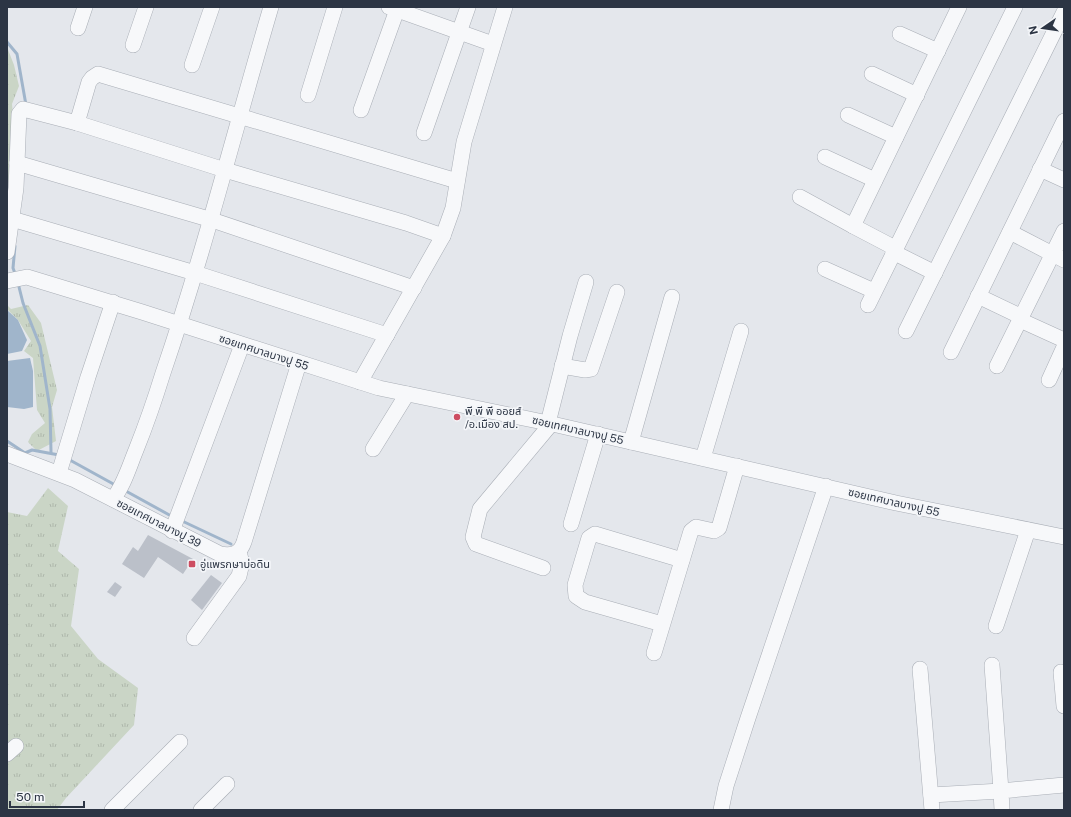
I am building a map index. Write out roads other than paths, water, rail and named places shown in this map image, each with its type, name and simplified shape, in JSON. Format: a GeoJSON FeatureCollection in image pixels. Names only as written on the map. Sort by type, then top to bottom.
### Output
{"type":"FeatureCollection","features":[{"type":"Feature","properties":{"kind":"street"},"geometry":{"type":"LineString","coordinates":[[78,28],[84,7]]}},
{"type":"Feature","properties":{"kind":"street"},"geometry":{"type":"LineString","coordinates":[[133,45],[146,7]]}},
{"type":"Feature","properties":{"kind":"street"},"geometry":{"type":"LineString","coordinates":[[192,65],[212,7]]}},
{"type":"Feature","properties":{"kind":"street"},"geometry":{"type":"LineString","coordinates":[[118,492],[149,417],[180,324],[212,220],[271,7]]}},
{"type":"Feature","properties":{"kind":"street"},"geometry":{"type":"LineString","coordinates":[[308,95],[335,7]]}},
{"type":"Feature","properties":{"kind":"street"},"geometry":{"type":"LineString","coordinates":[[424,133],[468,7]]}},
{"type":"Feature","properties":{"kind":"street"},"geometry":{"type":"LineString","coordinates":[[360,382],[443,236],[453,208],[456,181],[464,142],[505,7]]}},
{"type":"Feature","properties":{"kind":"street"},"geometry":{"type":"LineString","coordinates":[[868,305],[1015,7]]}},
{"type":"Feature","properties":{"kind":"street"},"geometry":{"type":"LineString","coordinates":[[361,110],[394,8],[493,44]]}},
{"type":"Feature","properties":{"kind":"street"},"geometry":{"type":"LineString","coordinates":[[853,226],[938,51],[957,8]]}},
{"type":"Feature","properties":{"kind":"street"},"geometry":{"type":"LineString","coordinates":[[906,331],[1064,12]]}},
{"type":"Feature","properties":{"kind":"street"},"geometry":{"type":"LineString","coordinates":[[900,34],[938,51]]}},
{"type":"Feature","properties":{"kind":"street"},"geometry":{"type":"LineString","coordinates":[[77,123],[89,82],[98,74],[456,181]]}},
{"type":"Feature","properties":{"kind":"street"},"geometry":{"type":"LineString","coordinates":[[872,74],[916,95]]}},
{"type":"Feature","properties":{"kind":"street"},"geometry":{"type":"LineString","coordinates":[[7,252],[17,221],[21,164],[18,114],[26,110],[77,123],[226,170],[406,223],[443,236]]}},
{"type":"Feature","properties":{"kind":"street"},"geometry":{"type":"LineString","coordinates":[[848,115],[896,137]]}},
{"type":"Feature","properties":{"kind":"street"},"geometry":{"type":"LineString","coordinates":[[950,352],[1064,121]]}},
{"type":"Feature","properties":{"kind":"street"},"geometry":{"type":"LineString","coordinates":[[825,157],[875,180]]}},
{"type":"Feature","properties":{"kind":"street"},"geometry":{"type":"LineString","coordinates":[[21,164],[212,220],[414,288]]}},
{"type":"Feature","properties":{"kind":"street"},"geometry":{"type":"LineString","coordinates":[[1040,169],[1064,180]]}},
{"type":"Feature","properties":{"kind":"street"},"geometry":{"type":"LineString","coordinates":[[800,197],[935,273]]}},
{"type":"Feature","properties":{"kind":"street"},"geometry":{"type":"LineString","coordinates":[[17,221],[195,274],[387,336]]}},
{"type":"Feature","properties":{"kind":"street"},"geometry":{"type":"LineString","coordinates":[[997,366],[1021,318],[1058,257],[1064,231]]}},
{"type":"Feature","properties":{"kind":"street"},"geometry":{"type":"LineString","coordinates":[[1010,232],[1058,257]]}},
{"type":"Feature","properties":{"kind":"street"},"geometry":{"type":"LineString","coordinates":[[825,269],[874,291]]}},
{"type":"Feature","properties":{"kind":"street","name":"ซอยเทศบาลบางปู 55"},"geometry":{"type":"LineString","coordinates":[[13,279],[27,277],[113,302],[299,363],[360,382],[407,394],[549,423],[826,486],[1064,537]]}},
{"type":"Feature","properties":{"kind":"street"},"geometry":{"type":"LineString","coordinates":[[543,568],[476,544],[473,537],[480,509],[549,423],[562,366],[586,282]]}},
{"type":"Feature","properties":{"kind":"street"},"geometry":{"type":"LineString","coordinates":[[562,366],[585,370],[591,369],[617,292]]}},
{"type":"Feature","properties":{"kind":"street"},"geometry":{"type":"LineString","coordinates":[[978,296],[1064,340]]}},
{"type":"Feature","properties":{"kind":"street"},"geometry":{"type":"LineString","coordinates":[[631,442],[672,297]]}},
{"type":"Feature","properties":{"kind":"street"},"geometry":{"type":"LineString","coordinates":[[60,468],[113,302]]}},
{"type":"Feature","properties":{"kind":"street"},"geometry":{"type":"LineString","coordinates":[[703,458],[741,331]]}},
{"type":"Feature","properties":{"kind":"street"},"geometry":{"type":"LineString","coordinates":[[175,523],[242,345]]}},
{"type":"Feature","properties":{"kind":"street"},"geometry":{"type":"LineString","coordinates":[[1049,380],[1064,347]]}},
{"type":"Feature","properties":{"kind":"street"},"geometry":{"type":"LineString","coordinates":[[194,638],[239,576],[242,569],[239,552],[244,542],[299,363]]}},
{"type":"Feature","properties":{"kind":"street"},"geometry":{"type":"LineString","coordinates":[[373,449],[407,394]]}},
{"type":"Feature","properties":{"kind":"street"},"geometry":{"type":"LineString","coordinates":[[571,524],[598,434]]}},
{"type":"Feature","properties":{"kind":"street","name":"ซอยเทศบาลบางปู 39"},"geometry":{"type":"LineString","coordinates":[[7,454],[60,468],[118,492],[175,523],[220,554],[228,555],[239,552]]}},
{"type":"Feature","properties":{"kind":"street"},"geometry":{"type":"LineString","coordinates":[[654,653],[691,531],[696,527],[714,531],[719,528],[737,466]]}},
{"type":"Feature","properties":{"kind":"street"},"geometry":{"type":"LineString","coordinates":[[721,810],[726,786],[748,718],[826,486]]}},
{"type":"Feature","properties":{"kind":"street"},"geometry":{"type":"LineString","coordinates":[[996,626],[1028,530]]}},
{"type":"Feature","properties":{"kind":"street"},"geometry":{"type":"LineString","coordinates":[[662,624],[579,599],[576,596],[575,591],[577,578],[589,538],[595,534],[682,560]]}},
{"type":"Feature","properties":{"kind":"street"},"geometry":{"type":"LineString","coordinates":[[992,665],[1002,810]]}},
{"type":"Feature","properties":{"kind":"street"},"geometry":{"type":"LineString","coordinates":[[920,669],[931,803],[1001,791],[1064,785]]}},
{"type":"Feature","properties":{"kind":"street"},"geometry":{"type":"LineString","coordinates":[[1061,672],[1064,706]]}},
{"type":"Feature","properties":{"kind":"street"},"geometry":{"type":"LineString","coordinates":[[112,810],[180,742]]}},
{"type":"Feature","properties":{"kind":"street"},"geometry":{"type":"LineString","coordinates":[[201,810],[227,784]]}},
{"type":"Feature","properties":{"kind":"water"},"geometry":{"type":"Polygon","coordinates":[[[7,310],[18,320],[27,340],[22,351],[7,354],[7,310]]]}},
{"type":"Feature","properties":{"kind":"water"},"geometry":{"type":"Polygon","coordinates":[[[30,358],[33,371],[33,407],[24,409],[7,407],[7,361],[30,358]]]}},
{"type":"Feature","properties":{"kind":"waterway"},"geometry":{"type":"LineString","coordinates":[[7,42],[17,54],[26,105]]}},
{"type":"Feature","properties":{"kind":"waterway"},"geometry":{"type":"LineString","coordinates":[[15,246],[13,268],[16,276]]}},
{"type":"Feature","properties":{"kind":"waterway"},"geometry":{"type":"LineString","coordinates":[[18,283],[23,303],[40,346],[50,409],[51,452]]}},
{"type":"Feature","properties":{"kind":"waterway"},"geometry":{"type":"LineString","coordinates":[[7,441],[25,453],[32,450],[59,455]]}},
{"type":"Feature","properties":{"kind":"waterway"},"geometry":{"type":"LineString","coordinates":[[68,459],[117,486]]}},
{"type":"Feature","properties":{"kind":"waterway"},"geometry":{"type":"LineString","coordinates":[[124,490],[173,517]]}},
{"type":"Feature","properties":{"kind":"waterway"},"geometry":{"type":"LineString","coordinates":[[180,520],[231,544]]}},
{"type":"Feature","properties":{"kind":"place","name":"พี พี พี ออยส์ /อ.เมือง สป."},"geometry":{"type":"Point","coordinates":[457,417]}},
{"type":"Feature","properties":{"kind":"place","name":"อู่แพรกษาบ่อดิน"},"geometry":{"type":"Point","coordinates":[192,564]}}]}
